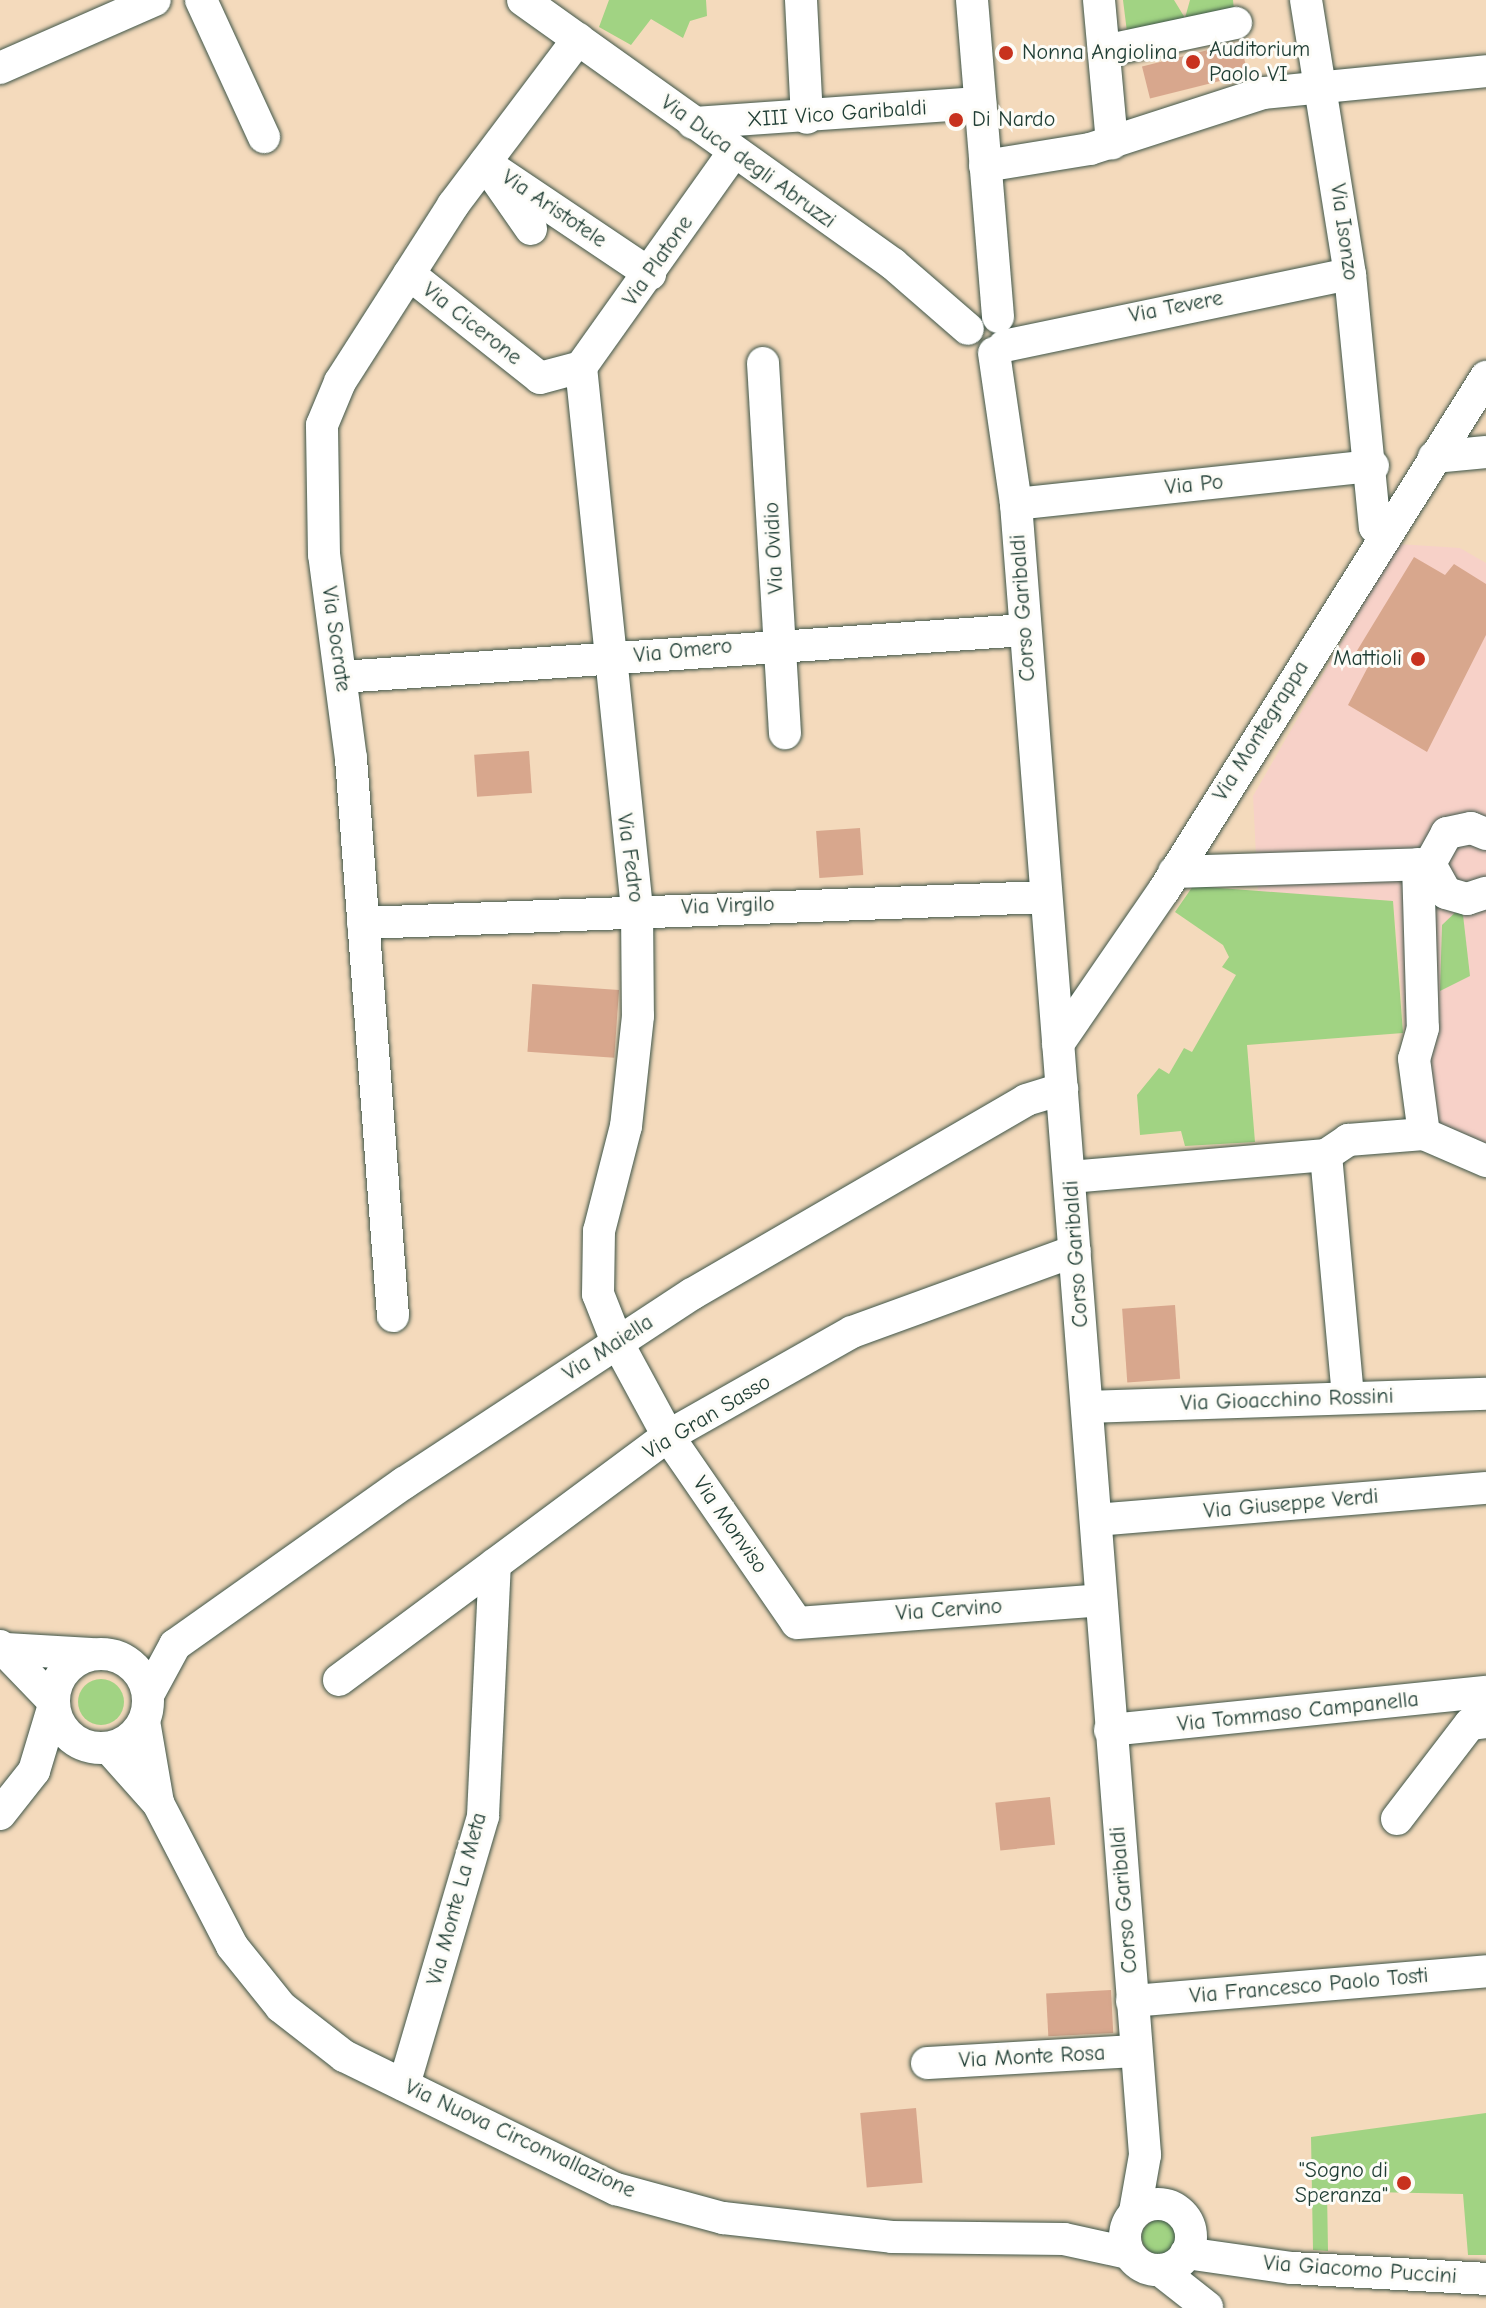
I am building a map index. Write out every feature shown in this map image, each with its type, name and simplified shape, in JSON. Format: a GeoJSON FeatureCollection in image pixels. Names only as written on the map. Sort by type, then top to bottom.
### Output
{"type":"FeatureCollection","features":[{"type":"Feature","properties":{"kind":"street"},"geometry":{"type":"LineString","coordinates":[[0,68],[155,0]]}},
{"type":"Feature","properties":{"kind":"street"},"geometry":{"type":"LineString","coordinates":[[201,0],[264,137]]}},
{"type":"Feature","properties":{"kind":"street","name":"Via Duca degli Abruzzi"},"geometry":{"type":"LineString","coordinates":[[523,0],[733,153],[893,264],[968,329]]}},
{"type":"Feature","properties":{"kind":"street"},"geometry":{"type":"LineString","coordinates":[[801,0],[807,118]]}},
{"type":"Feature","properties":{"kind":"street","name":"Corso Garibaldi"},"geometry":{"type":"LineString","coordinates":[[972,0],[999,339],[1016,504],[1145,2155],[1179,2243]]}},
{"type":"Feature","properties":{"kind":"street"},"geometry":{"type":"LineString","coordinates":[[1099,0],[1112,143]]}},
{"type":"Feature","properties":{"kind":"street","name":"Via Isonzo"},"geometry":{"type":"LineString","coordinates":[[1306,0],[1323,82],[1350,274],[1373,466],[1375,527],[1383,533]]}},
{"type":"Feature","properties":{"kind":"street"},"geometry":{"type":"LineString","coordinates":[[1104,51],[1236,23]]}},
{"type":"Feature","properties":{"kind":"street","name":"Via Socrate"},"geometry":{"type":"LineString","coordinates":[[393,1316],[341,677],[324,555],[322,425],[340,382],[409,274],[485,163],[578,39]]}},
{"type":"Feature","properties":{"kind":"street"},"geometry":{"type":"LineString","coordinates":[[985,166],[1112,143],[1263,93],[1323,82],[1486,71]]}},
{"type":"Feature","properties":{"kind":"street","name":"XIII Vico Garibaldi"},"geometry":{"type":"LineString","coordinates":[[693,123],[807,118],[980,103]]}},
{"type":"Feature","properties":{"kind":"street","name":"Via Platone"},"geometry":{"type":"LineString","coordinates":[[581,367],[650,274],[733,153]]}},
{"type":"Feature","properties":{"kind":"street","name":"Via Aristotele"},"geometry":{"type":"LineString","coordinates":[[485,163],[531,229]]}},
{"type":"Feature","properties":{"kind":"street","name":"Via Aristotele"},"geometry":{"type":"LineString","coordinates":[[485,163],[650,274]]}},
{"type":"Feature","properties":{"kind":"street","name":"Via Cicerone"},"geometry":{"type":"LineString","coordinates":[[409,274],[540,378],[581,367]]}},
{"type":"Feature","properties":{"kind":"street","name":"Via Tevere"},"geometry":{"type":"LineString","coordinates":[[968,329],[980,316],[999,339],[1350,274]]}},
{"type":"Feature","properties":{"kind":"street","name":"Via Ovidio"},"geometry":{"type":"LineString","coordinates":[[763,363],[785,733]]}},
{"type":"Feature","properties":{"kind":"street","name":"Via Fedro"},"geometry":{"type":"LineString","coordinates":[[581,367],[637,909],[638,1016],[626,1126],[599,1231],[598,1294],[617,1342]]}},
{"type":"Feature","properties":{"kind":"street","name":"Via Montegrappa"},"geometry":{"type":"LineString","coordinates":[[1058,1044],[1174,872],[1383,533],[1486,377]]}},
{"type":"Feature","properties":{"kind":"street"},"geometry":{"type":"LineString","coordinates":[[1434,457],[1486,452]]}},
{"type":"Feature","properties":{"kind":"street"},"geometry":{"type":"LineString","coordinates":[[1373,466],[1408,495]]}},
{"type":"Feature","properties":{"kind":"street","name":"Via Po"},"geometry":{"type":"LineString","coordinates":[[1016,504],[1373,466]]}},
{"type":"Feature","properties":{"kind":"street","name":"Via Omero"},"geometry":{"type":"LineString","coordinates":[[341,677],[610,658],[779,642],[1025,630]]}},
{"type":"Feature","properties":{"kind":"street"},"geometry":{"type":"LineString","coordinates":[[1424,1134],[1414,1059],[1423,1028],[1424,864],[1447,833],[1471,828],[1486,834]]}},
{"type":"Feature","properties":{"kind":"street"},"geometry":{"type":"LineString","coordinates":[[1174,872],[1424,864]]}},
{"type":"Feature","properties":{"kind":"street"},"geometry":{"type":"LineString","coordinates":[[1424,864],[1446,893],[1467,899],[1486,893]]}},
{"type":"Feature","properties":{"kind":"street","name":"Via Virgilo"},"geometry":{"type":"LineString","coordinates":[[363,923],[637,909],[1046,897]]}},
{"type":"Feature","properties":{"kind":"street","name":"Via Maiella"},"geometry":{"type":"LineString","coordinates":[[101,1654],[175,1645],[617,1342],[1026,1100],[1062,1089]]}},
{"type":"Feature","properties":{"kind":"street"},"geometry":{"type":"LineString","coordinates":[[1070,1177],[1326,1155],[1348,1140],[1424,1134],[1486,1161]]}},
{"type":"Feature","properties":{"kind":"street"},"geometry":{"type":"LineString","coordinates":[[1326,1155],[1348,1398]]}},
{"type":"Feature","properties":{"kind":"street","name":"Via Gran Sasso"},"geometry":{"type":"LineString","coordinates":[[339,1680],[668,1436],[852,1332],[1075,1251]]}},
{"type":"Feature","properties":{"kind":"street","name":"Via Monviso"},"geometry":{"type":"LineString","coordinates":[[617,1342],[668,1436],[797,1623]]}},
{"type":"Feature","properties":{"kind":"street","name":"Via Gioacchino Rossini"},"geometry":{"type":"LineString","coordinates":[[1087,1407],[1486,1394]]}},
{"type":"Feature","properties":{"kind":"street","name":"Via Giuseppe Verdi"},"geometry":{"type":"LineString","coordinates":[[1096,1520],[1486,1488]]}},
{"type":"Feature","properties":{"kind":"street","name":"Via Monte La Meta"},"geometry":{"type":"LineString","coordinates":[[404,2085],[483,1816],[495,1564]]}},
{"type":"Feature","properties":{"kind":"street","name":"Via Cervino"},"geometry":{"type":"LineString","coordinates":[[797,1623],[1101,1600]]}},
{"type":"Feature","properties":{"kind":"street","name":"Via Maiella"},"geometry":{"type":"LineString","coordinates":[[146,1708],[175,1645]]}},
{"type":"Feature","properties":{"kind":"street"},"geometry":{"type":"LineString","coordinates":[[3,1648],[101,1654],[139,1673],[146,1708],[102,1748],[34,1771]]}},
{"type":"Feature","properties":{"kind":"street"},"geometry":{"type":"LineString","coordinates":[[3,1648],[53,1704],[67,1735],[102,1748]]}},
{"type":"Feature","properties":{"kind":"street"},"geometry":{"type":"LineString","coordinates":[[0,1814],[34,1771],[66,1668],[101,1654]]}},
{"type":"Feature","properties":{"kind":"street","name":"Via Tommaso Campanella"},"geometry":{"type":"LineString","coordinates":[[1110,1730],[1486,1692]]}},
{"type":"Feature","properties":{"kind":"street","name":"Via Nuova Circonvallazione"},"geometry":{"type":"LineString","coordinates":[[146,1708],[158,1803]]}},
{"type":"Feature","properties":{"kind":"street"},"geometry":{"type":"LineString","coordinates":[[1397,1819],[1470,1724],[1486,1722]]}},
{"type":"Feature","properties":{"kind":"street","name":"Via Nuova Circonvallazione"},"geometry":{"type":"LineString","coordinates":[[102,1748],[158,1803],[232,1946],[281,2007],[344,2056],[616,2189],[723,2218],[892,2237],[1064,2239],[1130,2230],[1153,2203],[1179,2243]]}},
{"type":"Feature","properties":{"kind":"street","name":"Via Francesco Paolo Tosti"},"geometry":{"type":"LineString","coordinates":[[1132,2001],[1486,1971]]}},
{"type":"Feature","properties":{"kind":"street","name":"Via Monte Rosa"},"geometry":{"type":"LineString","coordinates":[[927,2063],[1136,2051]]}},
{"type":"Feature","properties":{"kind":"street","name":"Corso Garibaldi"},"geometry":{"type":"LineString","coordinates":[[1130,2230],[1145,2155]]}},
{"type":"Feature","properties":{"kind":"street"},"geometry":{"type":"LineString","coordinates":[[1130,2230],[1179,2243],[1207,2308]]}},
{"type":"Feature","properties":{"kind":"street","name":"Via Giacomo Puccini"},"geometry":{"type":"LineString","coordinates":[[1179,2243],[1235,2258],[1292,2268],[1486,2279]]}},
{"type":"Feature","properties":{"kind":"shaded area"},"geometry":{"type":"Polygon","coordinates":[[[1398,544],[1460,548],[1486,563],[1486,1149],[1414,1125],[1393,901],[1258,895],[1253,796],[1398,544]]]}},
{"type":"Feature","properties":{"kind":"green space"},"geometry":{"type":"Polygon","coordinates":[[[609,0],[706,0],[707,16],[690,21],[683,38],[651,19],[631,45],[599,27],[609,0]]]}},
{"type":"Feature","properties":{"kind":"green space"},"geometry":{"type":"Polygon","coordinates":[[[1123,0],[1174,0],[1185,18],[1190,0],[1233,0],[1235,20],[1128,40],[1123,0]]]}},
{"type":"Feature","properties":{"kind":"green space"},"geometry":{"type":"Polygon","coordinates":[[[1193,886],[1393,901],[1403,1033],[1247,1045],[1255,1142],[1185,1146],[1181,1131],[1140,1135],[1137,1095],[1159,1068],[1169,1074],[1184,1048],[1192,1052],[1236,975],[1222,967],[1229,957],[1223,945],[1175,912],[1193,886]]]}},
{"type":"Feature","properties":{"kind":"green space"},"geometry":{"type":"Polygon","coordinates":[[[1462,906],[1470,976],[1440,991],[1442,925],[1462,906]]]}},
{"type":"Feature","properties":{"kind":"green space"},"geometry":{"type":"Polygon","coordinates":[[[101,1679],[117,1686],[124,1702],[117,1718],[101,1725],[85,1718],[78,1702],[85,1686],[101,1679]]]}},
{"type":"Feature","properties":{"kind":"green space"},"geometry":{"type":"Polygon","coordinates":[[[1486,2113],[1486,2255],[1468,2255],[1463,2194],[1327,2191],[1328,2251],[1313,2250],[1311,2137],[1486,2113]]]}},
{"type":"Feature","properties":{"kind":"green space"},"geometry":{"type":"Polygon","coordinates":[[[1159,2220],[1171,2225],[1176,2237],[1171,2249],[1159,2254],[1147,2249],[1142,2237],[1147,2225],[1159,2220]]]}},
{"type":"Feature","properties":{"kind":"building","name":"Auditorium Paolo VI"},"geometry":{"type":"Polygon","coordinates":[[[1240,42],[1248,74],[1150,98],[1142,66],[1240,42]]]}},
{"type":"Feature","properties":{"kind":"building","name":"Mattioli"},"geometry":{"type":"Polygon","coordinates":[[[1414,557],[1445,575],[1454,564],[1486,584],[1486,635],[1427,752],[1348,705],[1370,663],[1355,654],[1414,557]]]}},
{"type":"Feature","properties":{"kind":"building"},"geometry":{"type":"Polygon","coordinates":[[[529,751],[532,793],[477,797],[474,755],[529,751]]]}},
{"type":"Feature","properties":{"kind":"building"},"geometry":{"type":"Polygon","coordinates":[[[860,828],[863,875],[819,878],[816,831],[860,828]]]}},
{"type":"Feature","properties":{"kind":"building"},"geometry":{"type":"Polygon","coordinates":[[[532,984],[619,990],[614,1058],[527,1052],[532,984]]]}},
{"type":"Feature","properties":{"kind":"building"},"geometry":{"type":"Polygon","coordinates":[[[1175,1305],[1180,1379],[1127,1383],[1122,1309],[1175,1305]]]}},
{"type":"Feature","properties":{"kind":"building"},"geometry":{"type":"Polygon","coordinates":[[[1050,1797],[1055,1845],[1000,1850],[995,1803],[1050,1797]]]}},
{"type":"Feature","properties":{"kind":"building"},"geometry":{"type":"Polygon","coordinates":[[[1111,1990],[1113,2033],[1048,2036],[1046,1993],[1111,1990]]]}},
{"type":"Feature","properties":{"kind":"building"},"geometry":{"type":"Polygon","coordinates":[[[916,2108],[923,2183],[867,2188],[860,2113],[916,2108]]]}},
{"type":"Feature","properties":{"kind":"place","name":"Nonna Angiolina"},"geometry":{"type":"Point","coordinates":[1006,53]}},
{"type":"Feature","properties":{"kind":"place","name":"Auditorium Paolo VI"},"geometry":{"type":"Point","coordinates":[1193,62]}},
{"type":"Feature","properties":{"kind":"place","name":"Di Nardo"},"geometry":{"type":"Point","coordinates":[956,120]}},
{"type":"Feature","properties":{"kind":"place","name":"Mattioli"},"geometry":{"type":"Point","coordinates":[1418,659]}},
{"type":"Feature","properties":{"kind":"place","name":"\"Sogno di Speranza\""},"geometry":{"type":"Point","coordinates":[1404,2183]}}]}
